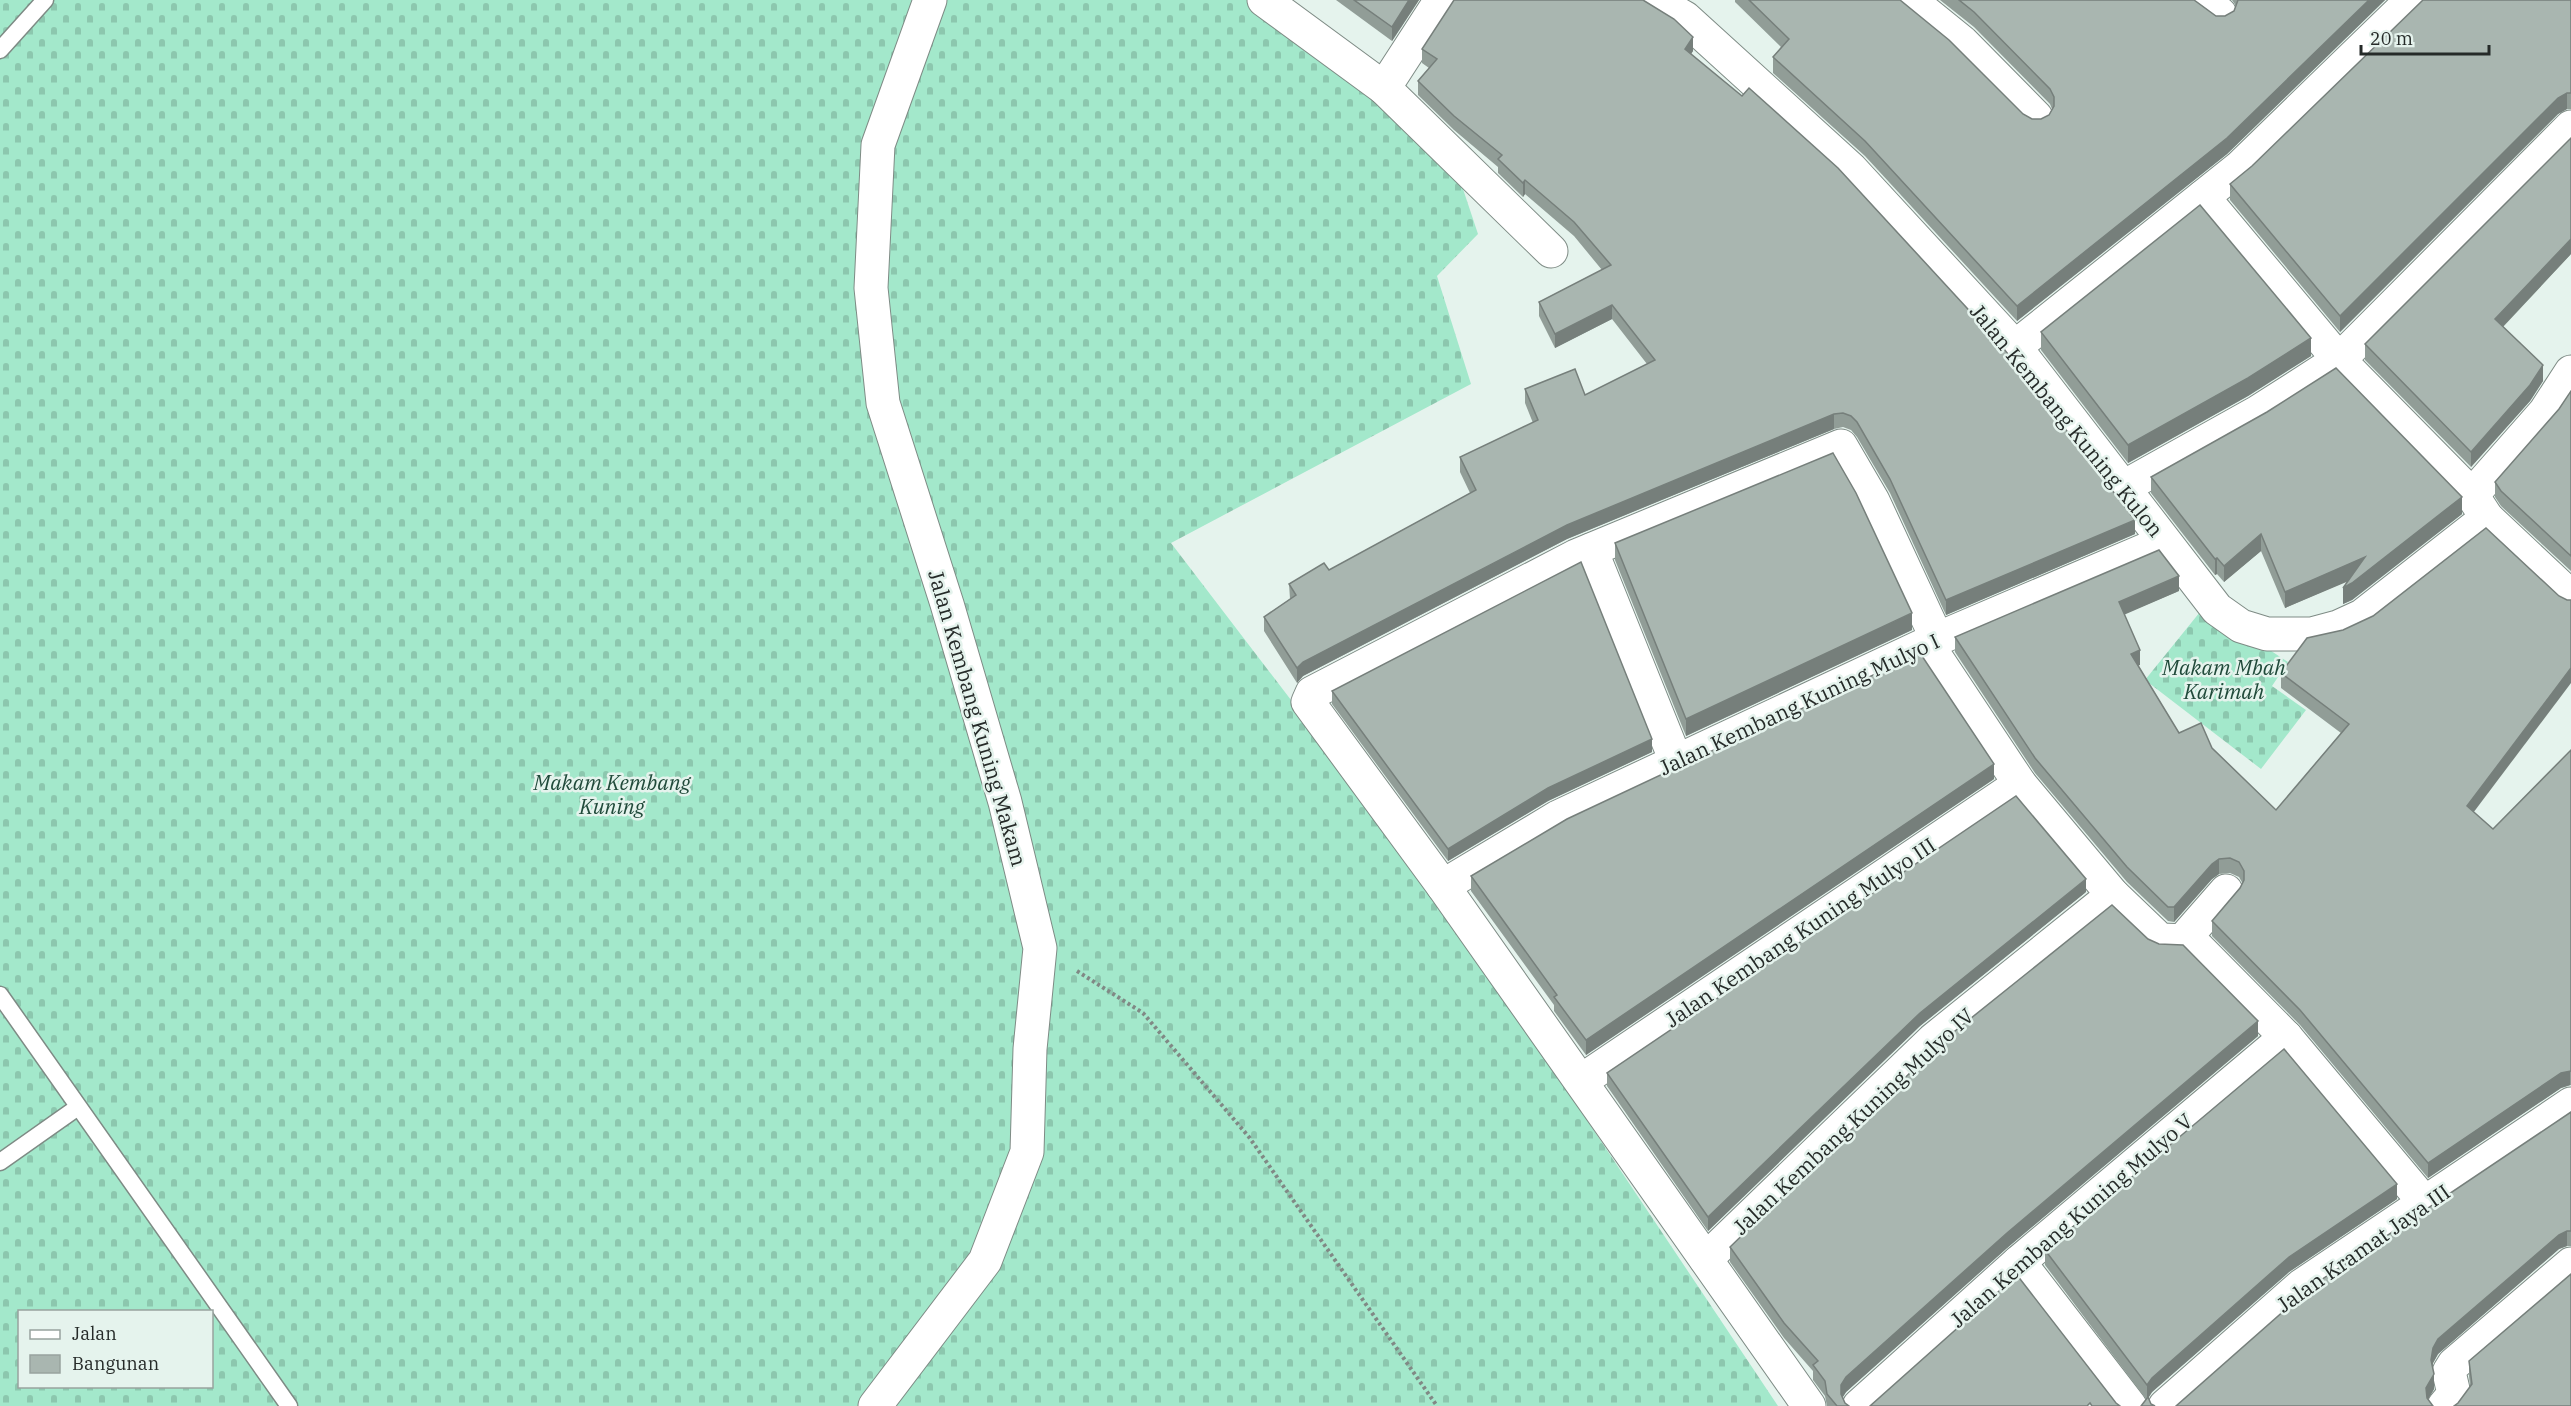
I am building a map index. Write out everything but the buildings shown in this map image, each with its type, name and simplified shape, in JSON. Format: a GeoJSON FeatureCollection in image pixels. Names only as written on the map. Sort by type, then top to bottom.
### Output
{"type":"FeatureCollection","features":[{"type":"Feature","properties":{"kind":"street","name":"Jalan Kembang Kuning Makam"},"geometry":{"type":"LineString","coordinates":[[875,1406],[986,1262],[1027,1152],[1030,1049],[1040,948],[999,780],[947,604],[883,403],[871,288],[878,145],[930,0]]}},
{"type":"Feature","properties":{"kind":"street"},"geometry":{"type":"LineString","coordinates":[[1264,0],[1384,88],[1551,251]]}},
{"type":"Feature","properties":{"kind":"street"},"geometry":{"type":"LineString","coordinates":[[1384,88],[1441,0]]}},
{"type":"Feature","properties":{"kind":"street","name":"Jalan Kembang Kuning Kulon"},"geometry":{"type":"LineString","coordinates":[[1654,0],[1691,9],[1851,170],[2014,347],[2217,609],[2226,617],[2252,631],[2312,634],[2338,627],[2362,616],[2479,507],[2571,372]]}},
{"type":"Feature","properties":{"kind":"street"},"geometry":{"type":"LineString","coordinates":[[1910,0],[1962,42],[2036,117]]}},
{"type":"Feature","properties":{"kind":"street"},"geometry":{"type":"LineString","coordinates":[[2014,347],[2239,168],[2412,0]]}},
{"type":"Feature","properties":{"kind":"street"},"geometry":{"type":"LineString","coordinates":[[2122,488],[2258,412],[2339,360],[2571,127]]}},
{"type":"Feature","properties":{"kind":"street"},"geometry":{"type":"LineString","coordinates":[[2203,197],[2339,360],[2479,507],[2571,597]]}},
{"type":"Feature","properties":{"kind":"street"},"geometry":{"type":"LineString","coordinates":[[1809,1406],[1443,885],[1309,705],[1309,697],[1591,550],[1841,446],[1873,501],[1932,642],[2019,784],[2114,895],[2160,940],[2191,941],[2286,1037],[2425,1203]]}},
{"type":"Feature","properties":{"kind":"street","name":"Jalan Kembang Kuning Mulyo I"},"geometry":{"type":"LineString","coordinates":[[1443,885],[1558,816],[1932,642],[2164,542]]}},
{"type":"Feature","properties":{"kind":"street"},"geometry":{"type":"LineString","coordinates":[[1591,550],[1676,761]]}},
{"type":"Feature","properties":{"kind":"street","name":"Jalan Kembang Kuning Mulyo III"},"geometry":{"type":"LineString","coordinates":[[1581,1081],[2019,784]]}},
{"type":"Feature","properties":{"kind":"street"},"geometry":{"type":"LineString","coordinates":[[2184,939],[2226,891]]}},
{"type":"Feature","properties":{"kind":"street","name":"Jalan Kembang Kuning Mulyo IV"},"geometry":{"type":"LineString","coordinates":[[1706,1259],[1933,1040],[2114,895]]}},
{"type":"Feature","properties":{"kind":"street","name":"Jalan Kembang Kuning Mulyo V"},"geometry":{"type":"LineString","coordinates":[[1859,1406],[2019,1262],[2286,1037]]}},
{"type":"Feature","properties":{"kind":"street","name":"Jalan Kramat Jaya III"},"geometry":{"type":"LineString","coordinates":[[2165,1406],[2301,1286],[2571,1104]]}},
{"type":"Feature","properties":{"kind":"street"},"geometry":{"type":"LineString","coordinates":[[2019,1262],[2130,1406]]}},
{"type":"Feature","properties":{"kind":"street"},"geometry":{"type":"LineString","coordinates":[[2444,1406],[2454,1395],[2449,1372],[2454,1364],[2571,1264]]}},
{"type":"Feature","properties":{"kind":"lane"},"geometry":{"type":"LineString","coordinates":[[0,50],[45,0]]}},
{"type":"Feature","properties":{"kind":"lane"},"geometry":{"type":"LineString","coordinates":[[0,995],[289,1406]]}},
{"type":"Feature","properties":{"kind":"lane"},"geometry":{"type":"LineString","coordinates":[[0,1162],[78,1107]]}},
{"type":"Feature","properties":{"kind":"path"},"geometry":{"type":"LineString","coordinates":[[1040,948],[1143,1013],[1249,1137],[1437,1406]]}},
{"type":"Feature","properties":{"kind":"green space","name":"Makam Kembang Kuning"},"geometry":{"type":"Polygon","coordinates":[[[0,0],[1272,0],[1456,168],[1478,234],[1437,276],[1471,384],[1171,543],[1411,857],[1778,1406],[0,1406],[0,0]]]}},
{"type":"Feature","properties":{"kind":"green space","name":"Makam Mbah Karimah"},"geometry":{"type":"Polygon","coordinates":[[[2204,607],[2288,662],[2272,686],[2306,710],[2261,769],[2145,680],[2204,607]]]}}]}
